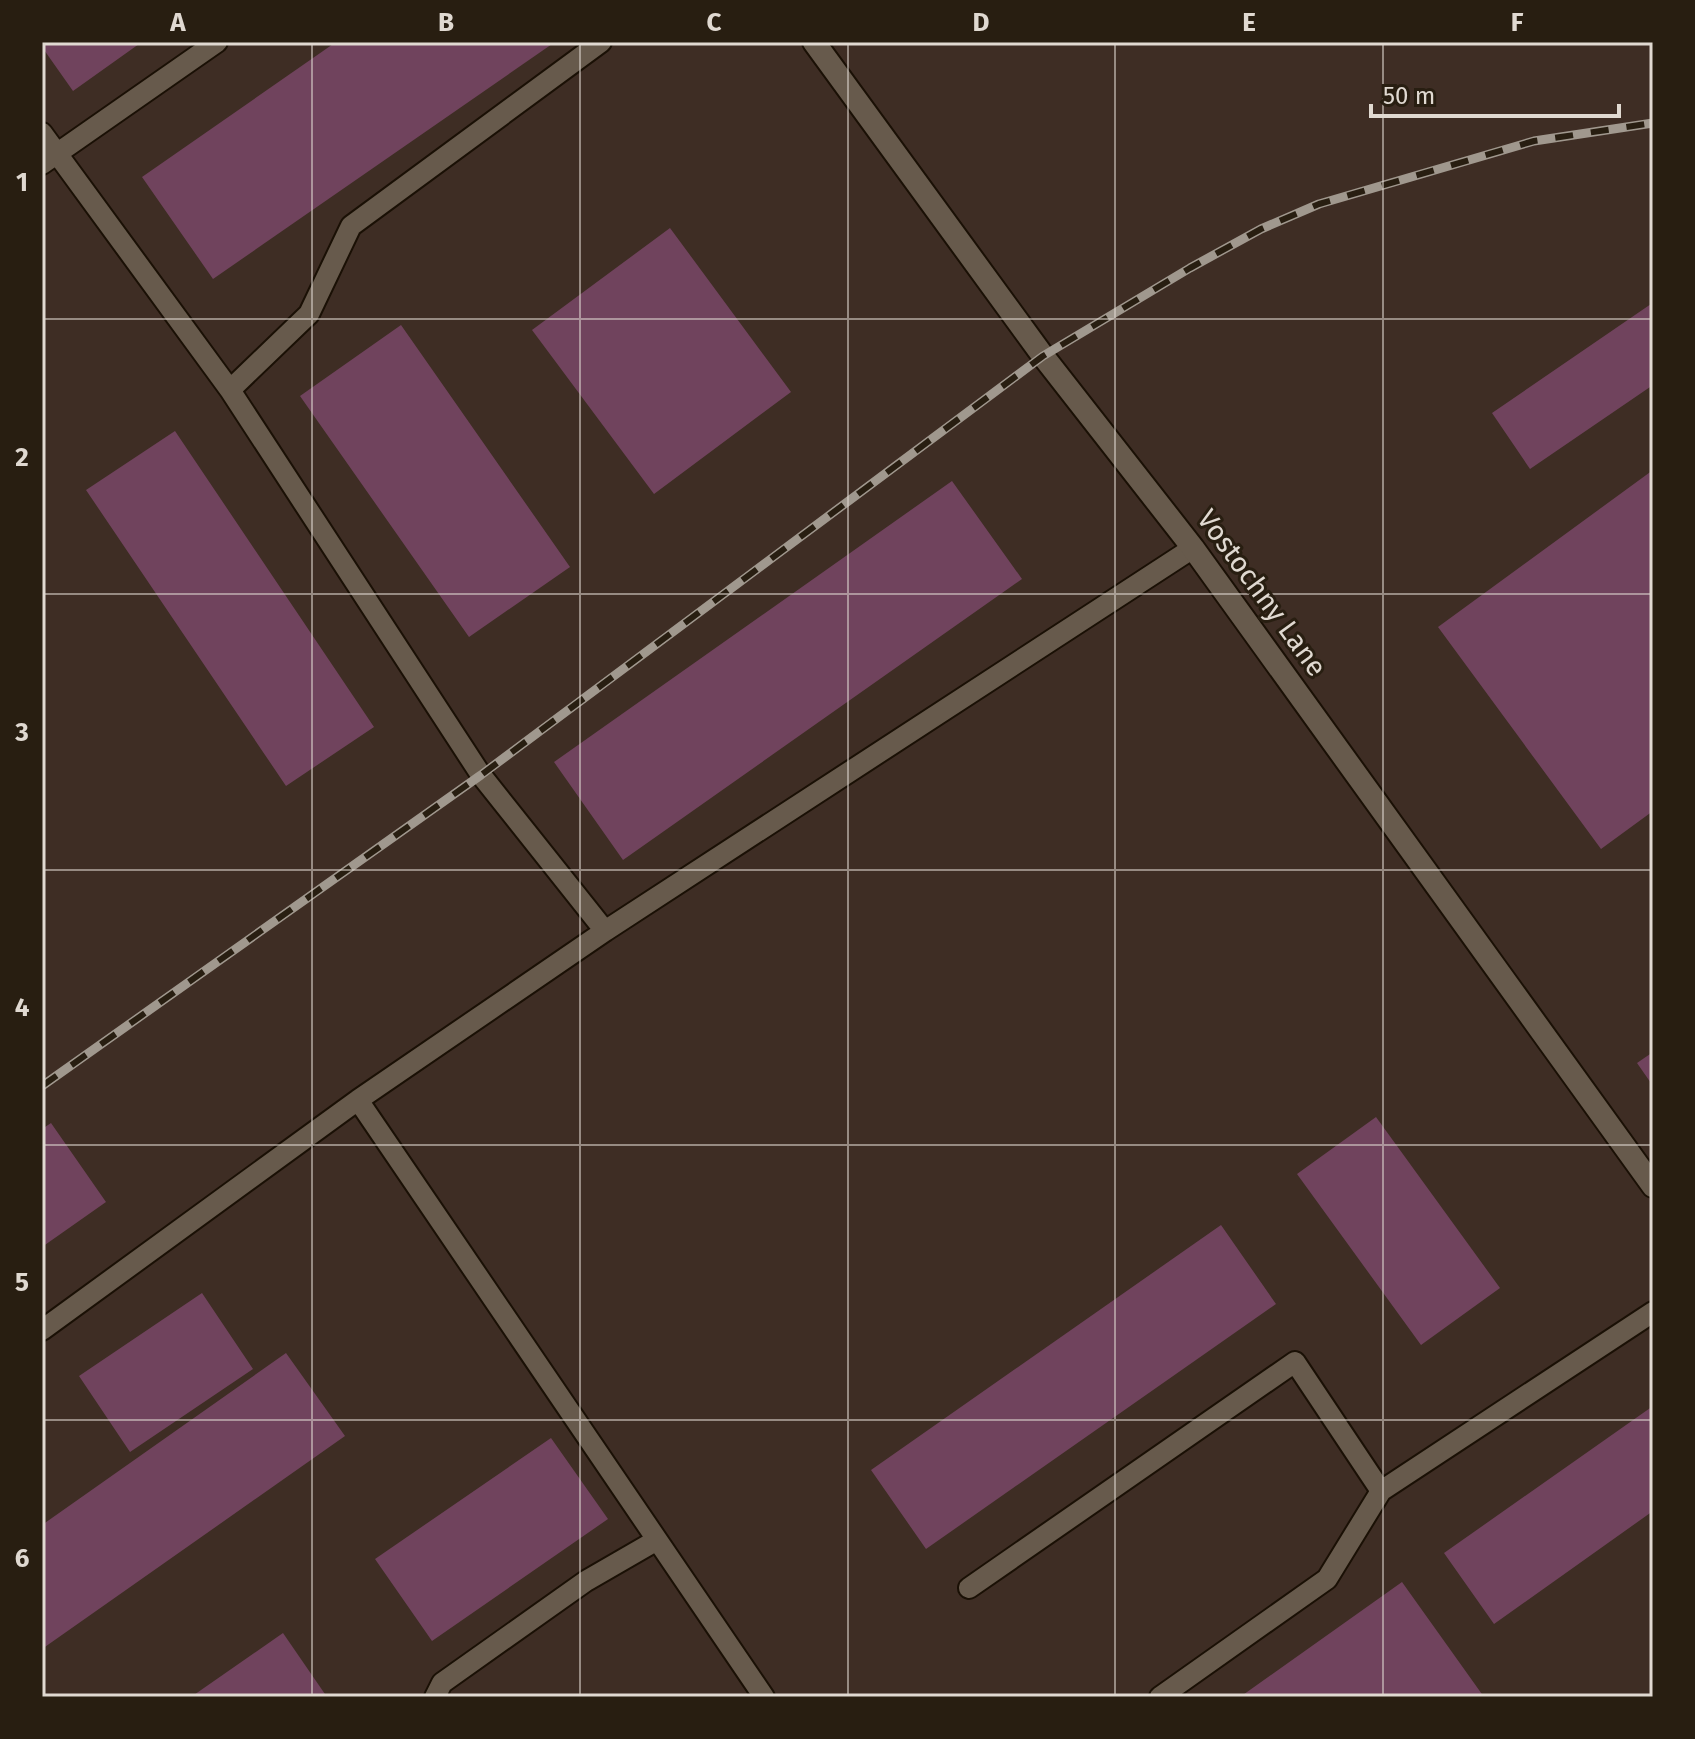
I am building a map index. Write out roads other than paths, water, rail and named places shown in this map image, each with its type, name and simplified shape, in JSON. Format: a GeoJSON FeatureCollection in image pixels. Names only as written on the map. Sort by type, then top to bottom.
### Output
{"type":"FeatureCollection","features":[{"type":"Feature","properties":{"kind":"street","name":"Vostochny Lane"},"geometry":{"type":"LineString","coordinates":[[814,42],[1043,356],[1193,548],[1653,1186]]}},
{"type":"Feature","properties":{"kind":"lane"},"geometry":{"type":"LineString","coordinates":[[50,158],[217,42]]}},
{"type":"Feature","properties":{"kind":"lane"},"geometry":{"type":"LineString","coordinates":[[230,390],[309,314],[351,226],[601,42]]}},
{"type":"Feature","properties":{"kind":"lane"},"geometry":{"type":"LineString","coordinates":[[42,133],[50,158],[230,390],[481,775],[605,931]]}},
{"type":"Feature","properties":{"kind":"lane"},"geometry":{"type":"LineString","coordinates":[[42,1330],[358,1100],[605,931],[1193,548]]}},
{"type":"Feature","properties":{"kind":"lane"},"geometry":{"type":"LineString","coordinates":[[358,1100],[764,1697]]}},
{"type":"Feature","properties":{"kind":"lane"},"geometry":{"type":"LineString","coordinates":[[1160,1697],[1327,1579],[1381,1491],[1653,1312]]}},
{"type":"Feature","properties":{"kind":"lane"},"geometry":{"type":"LineString","coordinates":[[969,1588],[1295,1362],[1381,1491]]}},
{"type":"Feature","properties":{"kind":"lane"},"geometry":{"type":"LineString","coordinates":[[435,1697],[442,1683],[454,1674],[586,1581],[657,1540]]}},
{"type":"Feature","properties":{"kind":"railway"},"geometry":{"type":"LineString","coordinates":[[42,1086],[481,775],[1043,356],[1190,268],[1261,229],[1319,204],[1534,141],[1653,123]]}}]}
